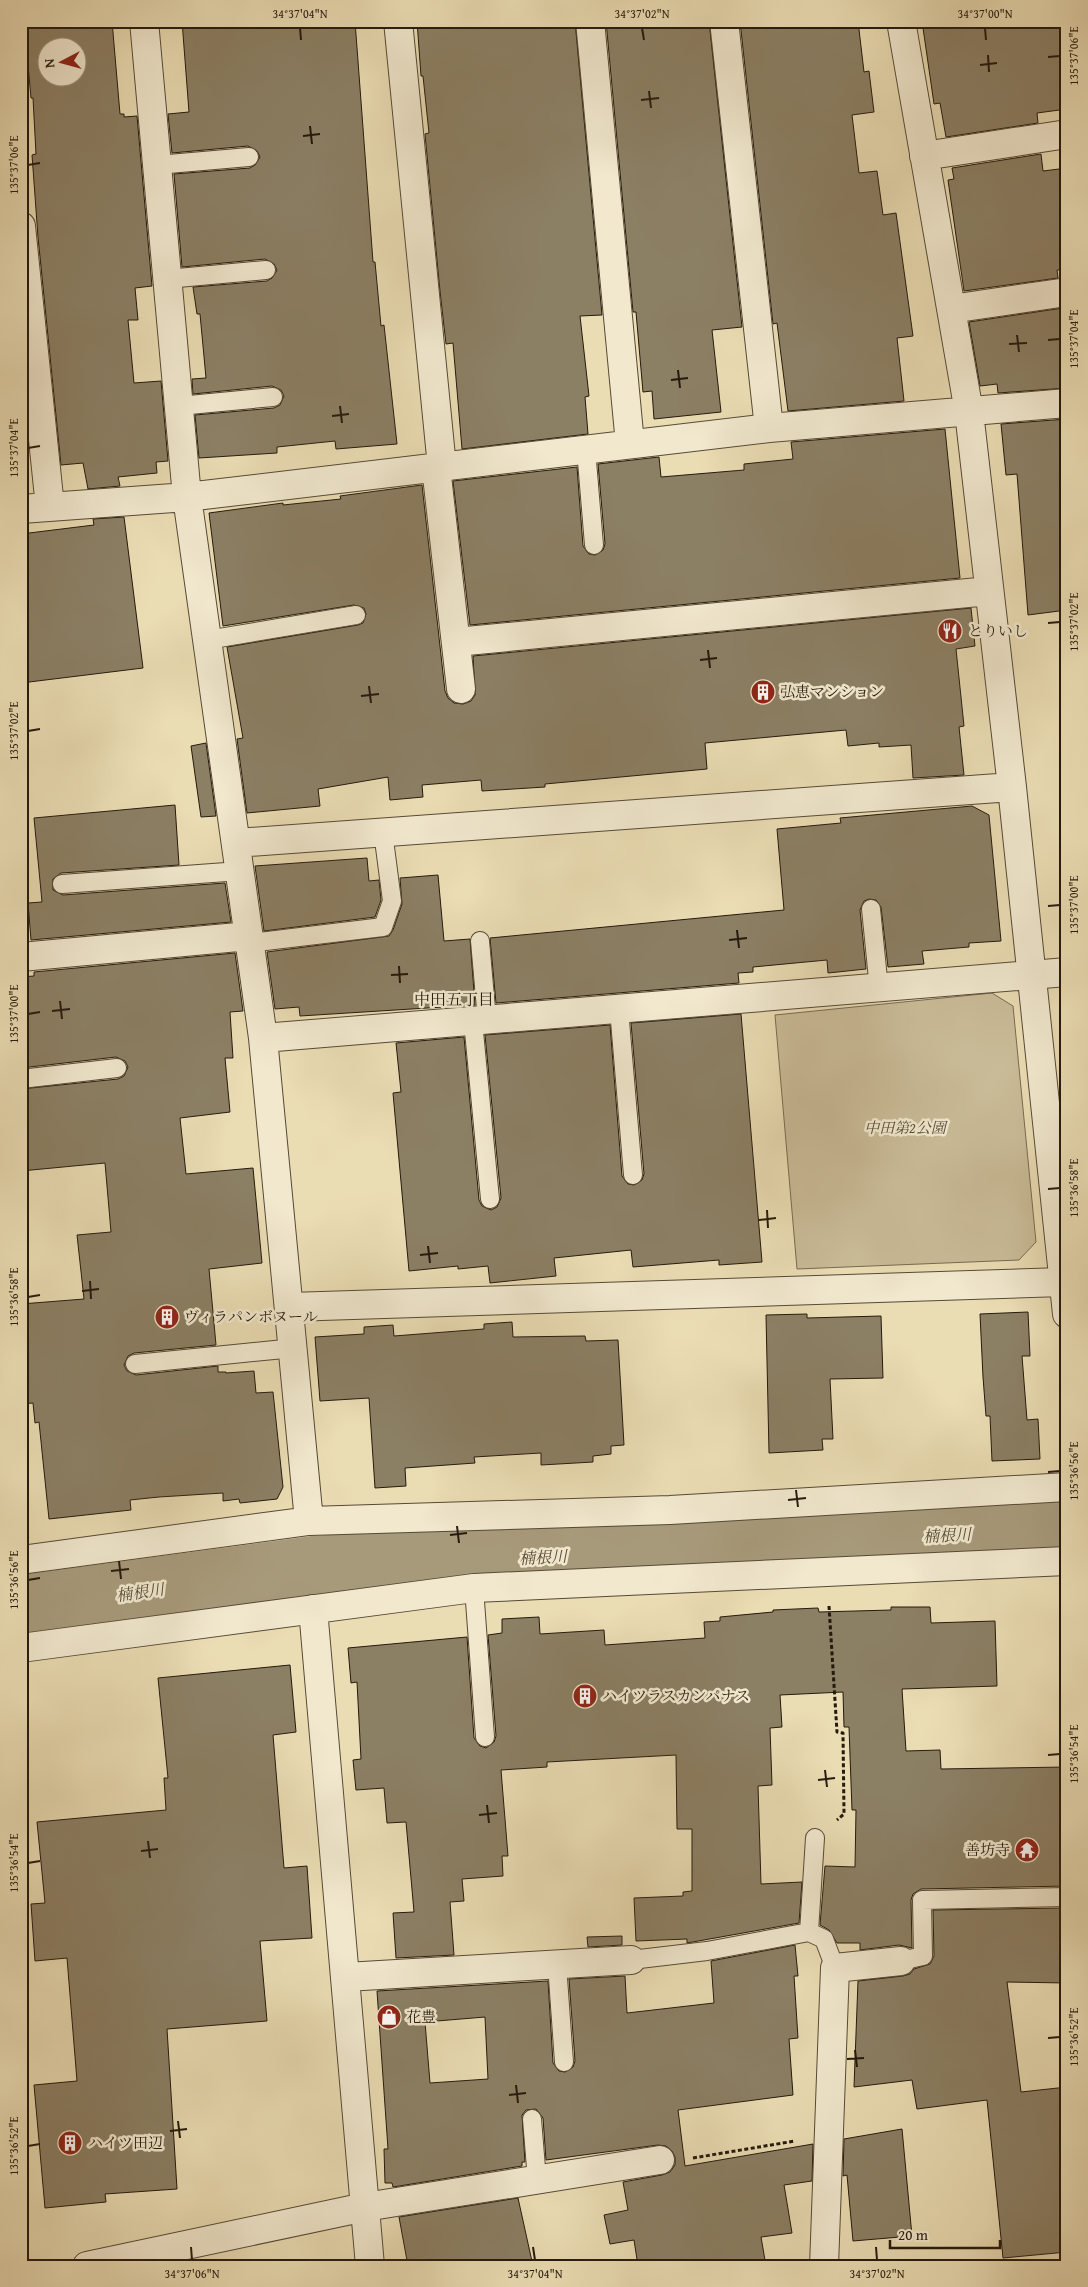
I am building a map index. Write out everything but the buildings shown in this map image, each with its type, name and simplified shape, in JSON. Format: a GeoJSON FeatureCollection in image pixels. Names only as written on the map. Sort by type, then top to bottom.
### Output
{"type":"FeatureCollection","features":[{"type":"Feature","properties":{"kind":"street"},"geometry":{"type":"LineString","coordinates":[[144,21],[187,497],[263,1038],[309,1521]]}},
{"type":"Feature","properties":{"kind":"street"},"geometry":{"type":"LineString","coordinates":[[398,21],[461,689]]}},
{"type":"Feature","properties":{"kind":"street"},"geometry":{"type":"LineString","coordinates":[[590,21],[630,444]]}},
{"type":"Feature","properties":{"kind":"street"},"geometry":{"type":"LineString","coordinates":[[724,21],[769,428]]}},
{"type":"Feature","properties":{"kind":"street"},"geometry":{"type":"LineString","coordinates":[[901,21],[969,412],[1012,787],[1030,976],[1067,1314]]}},
{"type":"Feature","properties":{"kind":"street"},"geometry":{"type":"LineString","coordinates":[[924,156],[1067,134]]}},
{"type":"Feature","properties":{"kind":"street"},"geometry":{"type":"LineString","coordinates":[[21,226],[50,507]]}},
{"type":"Feature","properties":{"kind":"street"},"geometry":{"type":"LineString","coordinates":[[950,309],[1067,292]]}},
{"type":"Feature","properties":{"kind":"street"},"geometry":{"type":"LineString","coordinates":[[21,509],[187,497],[769,428],[1067,403]]}},
{"type":"Feature","properties":{"kind":"street"},"geometry":{"type":"LineString","coordinates":[[456,642],[990,591]]}},
{"type":"Feature","properties":{"kind":"street"},"geometry":{"type":"LineString","coordinates":[[236,843],[1012,787]]}},
{"type":"Feature","properties":{"kind":"street"},"geometry":{"type":"LineString","coordinates":[[21,957],[249,940]]}},
{"type":"Feature","properties":{"kind":"street"},"geometry":{"type":"LineString","coordinates":[[263,1038],[879,989],[1067,972]]}},
{"type":"Feature","properties":{"kind":"street"},"geometry":{"type":"LineString","coordinates":[[290,1307],[1063,1282]]}},
{"type":"Feature","properties":{"kind":"street"},"geometry":{"type":"LineString","coordinates":[[21,1560],[309,1521],[670,1510],[1067,1487]]}},
{"type":"Feature","properties":{"kind":"street"},"geometry":{"type":"LineString","coordinates":[[21,1648],[474,1588],[1067,1561]]}},
{"type":"Feature","properties":{"kind":"street"},"geometry":{"type":"LineString","coordinates":[[313,1609],[370,2266]]}},
{"type":"Feature","properties":{"kind":"street"},"geometry":{"type":"LineString","coordinates":[[346,1977],[631,1960]]}},
{"type":"Feature","properties":{"kind":"street"},"geometry":{"type":"LineString","coordinates":[[824,2266],[835,1968],[900,1961]]}},
{"type":"Feature","properties":{"kind":"street"},"geometry":{"type":"LineString","coordinates":[[87,2266],[365,2207],[660,2160]]}},
{"type":"Feature","properties":{"kind":"lane"},"geometry":{"type":"LineString","coordinates":[[157,165],[249,157]]}},
{"type":"Feature","properties":{"kind":"lane"},"geometry":{"type":"LineString","coordinates":[[167,278],[266,270]]}},
{"type":"Feature","properties":{"kind":"lane"},"geometry":{"type":"LineString","coordinates":[[179,406],[273,397]]}},
{"type":"Feature","properties":{"kind":"lane"},"geometry":{"type":"LineString","coordinates":[[586,449],[594,545]]}},
{"type":"Feature","properties":{"kind":"lane"},"geometry":{"type":"LineString","coordinates":[[207,640],[356,615]]}},
{"type":"Feature","properties":{"kind":"lane"},"geometry":{"type":"LineString","coordinates":[[249,940],[383,927],[392,901],[383,832]]}},
{"type":"Feature","properties":{"kind":"lane"},"geometry":{"type":"LineString","coordinates":[[62,884],[240,871]]}},
{"type":"Feature","properties":{"kind":"lane"},"geometry":{"type":"LineString","coordinates":[[871,909],[879,989]]}},
{"type":"Feature","properties":{"kind":"lane"},"geometry":{"type":"LineString","coordinates":[[480,941],[480,1020],[490,1199]]}},
{"type":"Feature","properties":{"kind":"lane"},"geometry":{"type":"LineString","coordinates":[[619,1009],[633,1176]]}},
{"type":"Feature","properties":{"kind":"lane"},"geometry":{"type":"LineString","coordinates":[[21,1079],[117,1068]]}},
{"type":"Feature","properties":{"kind":"lane"},"geometry":{"type":"LineString","coordinates":[[135,1364],[294,1348]]}},
{"type":"Feature","properties":{"kind":"lane"},"geometry":{"type":"LineString","coordinates":[[474,1588],[485,1737]]}},
{"type":"Feature","properties":{"kind":"lane"},"geometry":{"type":"LineString","coordinates":[[809,1932],[815,1838]]}},
{"type":"Feature","properties":{"kind":"lane"},"geometry":{"type":"LineString","coordinates":[[900,1961],[923,1956],[922,1900],[1067,1897]]}},
{"type":"Feature","properties":{"kind":"lane"},"geometry":{"type":"LineString","coordinates":[[631,1960],[707,1951],[809,1932],[824,1939],[835,1968]]}},
{"type":"Feature","properties":{"kind":"lane"},"geometry":{"type":"LineString","coordinates":[[557,1964],[564,2062]]}},
{"type":"Feature","properties":{"kind":"lane"},"geometry":{"type":"LineString","coordinates":[[532,2119],[537,2180]]}},
{"type":"Feature","properties":{"kind":"path"},"geometry":{"type":"LineString","coordinates":[[815,1838],[844,1814],[843,1733],[837,1732],[826,1572]]}},
{"type":"Feature","properties":{"kind":"path"},"geometry":{"type":"LineString","coordinates":[[660,2160],[671,2162],[829,2135]]}},
{"type":"Feature","properties":{"kind":"green space","name":"中田第2公園"},"geometry":{"type":"Polygon","coordinates":[[[992,993],[1013,1006],[1036,1242],[1019,1260],[797,1269],[775,1015],[992,993]]]}},
{"type":"Feature","properties":{"kind":"waterway","name":"楠根川"},"geometry":{"type":"LineString","coordinates":[[21,1608],[314,1569],[462,1559],[1067,1528]]}},
{"type":"Feature","properties":{"kind":"place","name":"とりいし"},"geometry":{"type":"Point","coordinates":[950,631]}},
{"type":"Feature","properties":{"kind":"place","name":"弘恵マンション"},"geometry":{"type":"Point","coordinates":[763,692]}},
{"type":"Feature","properties":{"kind":"place","name":"ヴィラパンボヌール"},"geometry":{"type":"Point","coordinates":[167,1317]}},
{"type":"Feature","properties":{"kind":"place","name":"ハイツラスカンパナス"},"geometry":{"type":"Point","coordinates":[585,1696]}},
{"type":"Feature","properties":{"kind":"place","name":"善坊寺"},"geometry":{"type":"Point","coordinates":[1027,1850]}},
{"type":"Feature","properties":{"kind":"place","name":"花豊"},"geometry":{"type":"Point","coordinates":[389,2017]}},
{"type":"Feature","properties":{"kind":"place","name":"ハイツ田辺"},"geometry":{"type":"Point","coordinates":[70,2143]}},
{"type":"Feature","properties":{"kind":"district","name":"中田五丁目"},"geometry":{"type":"Point","coordinates":[454,999]}}]}
